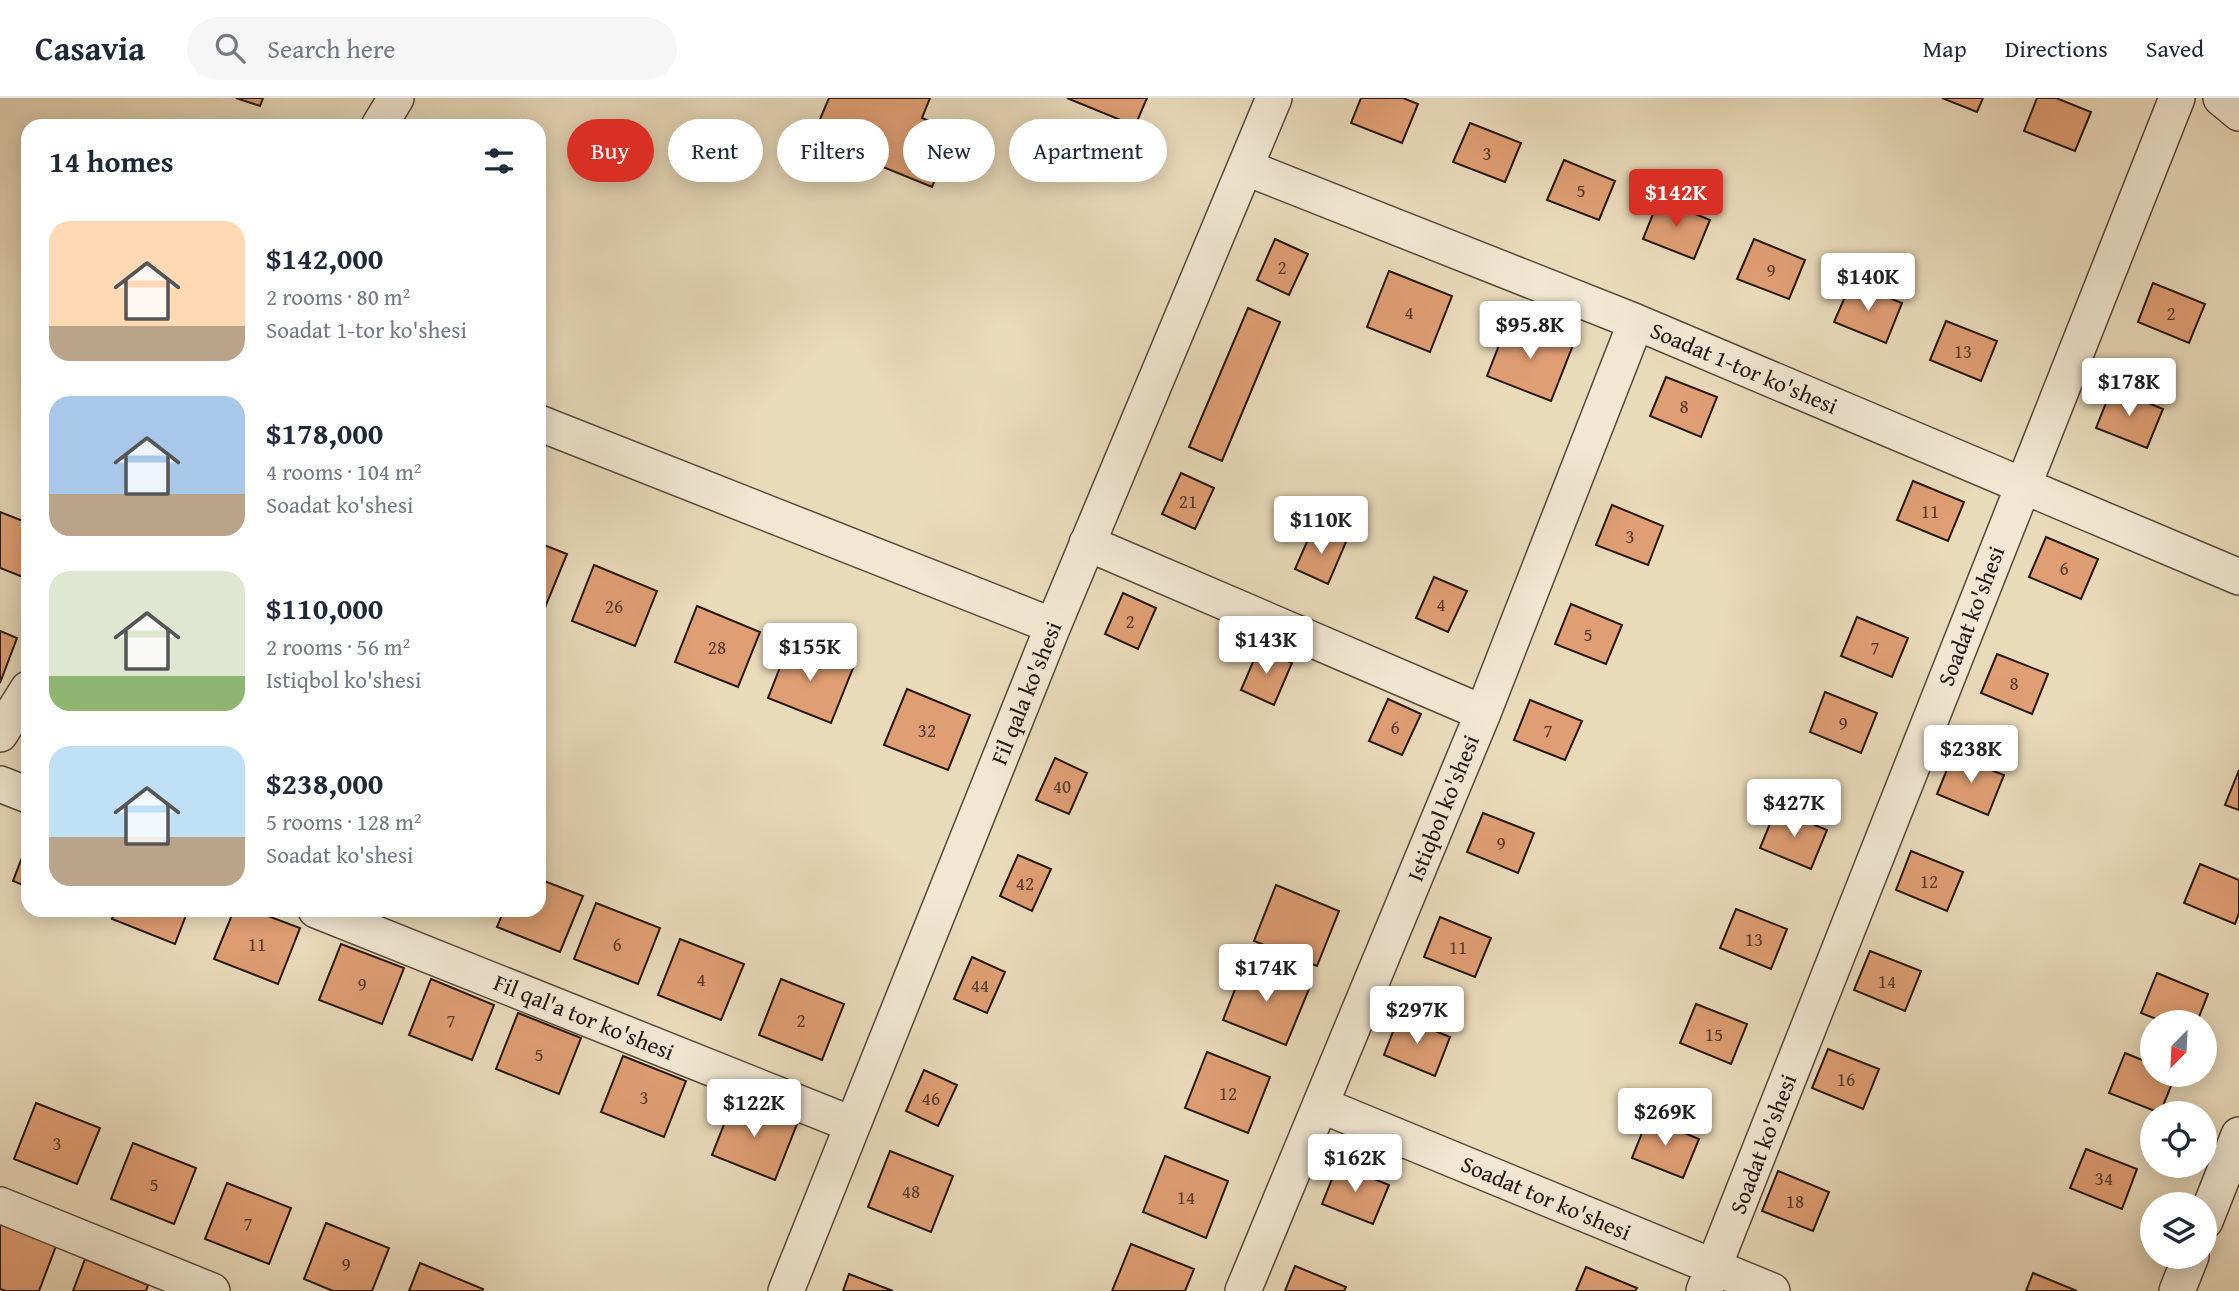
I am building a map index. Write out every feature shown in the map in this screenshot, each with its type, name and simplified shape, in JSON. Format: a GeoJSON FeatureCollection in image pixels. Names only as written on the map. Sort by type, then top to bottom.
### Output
{"type":"FeatureCollection","features":[{"type":"Feature","properties":{"kind":"street"},"geometry":{"type":"LineString","coordinates":[[383,119],[396,98]]}},
{"type":"Feature","properties":{"kind":"street","name":"Fil qala ko'shesi"},"geometry":{"type":"LineString","coordinates":[[786,1291],[1053,626],[1247,168],[1274,98]]}},
{"type":"Feature","properties":{"kind":"street","name":"Soadat ko'shesi"},"geometry":{"type":"LineString","coordinates":[[1709,1280],[2177,98]]}},
{"type":"Feature","properties":{"kind":"street"},"geometry":{"type":"LineString","coordinates":[[2221,98],[2239,113]]}},
{"type":"Feature","properties":{"kind":"street","name":"Soadat 1-tor ko'shesi"},"geometry":{"type":"LineString","coordinates":[[1247,168],[1636,322],[2239,577]]}},
{"type":"Feature","properties":{"kind":"street","name":"Istiqbol ko'shesi"},"geometry":{"type":"LineString","coordinates":[[1243,1291],[1483,713],[1636,322]]}},
{"type":"Feature","properties":{"kind":"street"},"geometry":{"type":"LineString","coordinates":[[546,426],[1053,626]]}},
{"type":"Feature","properties":{"kind":"street"},"geometry":{"type":"LineString","coordinates":[[1087,543],[1483,713]]}},
{"type":"Feature","properties":{"kind":"street"},"geometry":{"type":"LineString","coordinates":[[0,734],[21,700]]}},
{"type":"Feature","properties":{"kind":"street"},"geometry":{"type":"LineString","coordinates":[[0,783],[21,792]]}},
{"type":"Feature","properties":{"kind":"street","name":"Fil qal'a tor ko'shesi"},"geometry":{"type":"LineString","coordinates":[[334,917],[851,1124]]}},
{"type":"Feature","properties":{"kind":"street","name":"Soadat tor ko'shesi"},"geometry":{"type":"LineString","coordinates":[[1321,1105],[1709,1280],[1772,1291]]}},
{"type":"Feature","properties":{"kind":"street"},"geometry":{"type":"LineString","coordinates":[[2216,1192],[2239,1135]]}},
{"type":"Feature","properties":{"kind":"street"},"geometry":{"type":"LineString","coordinates":[[0,1205],[212,1291]]}},
{"type":"Feature","properties":{"kind":"street"},"geometry":{"type":"LineString","coordinates":[[2177,1291],[2186,1269]]}},
{"type":"Feature","properties":{"kind":"building"},"geometry":{"type":"Polygon","coordinates":[[[236,98],[263,98],[260,106],[236,98]]]}},
{"type":"Feature","properties":{"kind":"building"},"geometry":{"type":"Polygon","coordinates":[[[829,98],[930,98],[922,118],[924,119],[903,119],[903,175],[889,169],[889,119],[820,119],[829,98]]]}},
{"type":"Feature","properties":{"kind":"building"},"geometry":{"type":"Polygon","coordinates":[[[1067,98],[1147,98],[1138,119],[1118,119],[1067,98]]]}},
{"type":"Feature","properties":{"kind":"building"},"geometry":{"type":"Polygon","coordinates":[[[1361,98],[1403,98],[1418,104],[1402,143],[1351,123],[1361,98]]]}},
{"type":"Feature","properties":{"kind":"building"},"geometry":{"type":"Polygon","coordinates":[[[1942,98],[1983,98],[1977,112],[1942,98]]]}},
{"type":"Feature","properties":{"kind":"building"},"geometry":{"type":"Polygon","coordinates":[[[2037,98],[2056,98],[2091,112],[2075,151],[2024,131],[2037,98]]]}},
{"type":"Feature","properties":{"kind":"building"},"geometry":{"type":"Polygon","coordinates":[[[1470,123],[1521,143],[1505,182],[1453,162],[1470,123]]]}},
{"type":"Feature","properties":{"kind":"building"},"geometry":{"type":"Polygon","coordinates":[[[1564,160],[1615,181],[1599,220],[1547,200],[1564,160]]]}},
{"type":"Feature","properties":{"kind":"building"},"geometry":{"type":"Polygon","coordinates":[[[920,182],[934,182],[932,187],[920,182]]]}},
{"type":"Feature","properties":{"kind":"building"},"geometry":{"type":"Polygon","coordinates":[[[1659,199],[1710,220],[1694,259],[1643,239],[1659,199]]]}},
{"type":"Feature","properties":{"kind":"building"},"geometry":{"type":"Polygon","coordinates":[[[1275,239],[1308,254],[1289,295],[1257,280],[1275,239]]]}},
{"type":"Feature","properties":{"kind":"building"},"geometry":{"type":"Polygon","coordinates":[[[1754,239],[1805,260],[1789,299],[1737,279],[1754,239]]]}},
{"type":"Feature","properties":{"kind":"building"},"geometry":{"type":"Polygon","coordinates":[[[1389,271],[1452,296],[1430,352],[1367,327],[1389,271]]]}},
{"type":"Feature","properties":{"kind":"building"},"geometry":{"type":"Polygon","coordinates":[[[1851,283],[1902,303],[1886,343],[1834,322],[1851,283]]]}},
{"type":"Feature","properties":{"kind":"building"},"geometry":{"type":"Polygon","coordinates":[[[2153,283],[2205,304],[2189,343],[2138,322],[2153,283]]]}},
{"type":"Feature","properties":{"kind":"building"},"geometry":{"type":"Polygon","coordinates":[[[1248,308],[1280,322],[1222,461],[1189,447],[1248,308]]]}},
{"type":"Feature","properties":{"kind":"building"},"geometry":{"type":"Polygon","coordinates":[[[1509,320],[1573,345],[1551,401],[1487,376],[1509,320]]]}},
{"type":"Feature","properties":{"kind":"building"},"geometry":{"type":"Polygon","coordinates":[[[1946,321],[1997,341],[1981,381],[1930,360],[1946,321]]]}},
{"type":"Feature","properties":{"kind":"building"},"geometry":{"type":"Polygon","coordinates":[[[1666,377],[1717,397],[1701,437],[1650,416],[1666,377]]]}},
{"type":"Feature","properties":{"kind":"building"},"geometry":{"type":"Polygon","coordinates":[[[2112,388],[2163,409],[2147,448],[2096,428],[2112,388]]]}},
{"type":"Feature","properties":{"kind":"building"},"geometry":{"type":"Polygon","coordinates":[[[1181,473],[1214,488],[1195,529],[1162,514],[1181,473]]]}},
{"type":"Feature","properties":{"kind":"building"},"geometry":{"type":"Polygon","coordinates":[[[1913,481],[1964,502],[1948,541],[1897,520],[1913,481]]]}},
{"type":"Feature","properties":{"kind":"building"},"geometry":{"type":"Polygon","coordinates":[[[1612,505],[1663,526],[1648,565],[1596,545],[1612,505]]]}},
{"type":"Feature","properties":{"kind":"building"},"geometry":{"type":"Polygon","coordinates":[[[0,512],[21,520],[21,576],[0,568],[0,512]]]}},
{"type":"Feature","properties":{"kind":"building"},"geometry":{"type":"Polygon","coordinates":[[[1313,528],[1346,542],[1328,584],[1295,569],[1313,528]]]}},
{"type":"Feature","properties":{"kind":"building"},"geometry":{"type":"Polygon","coordinates":[[[2046,537],[2098,559],[2081,599],[2029,577],[2046,537]]]}},
{"type":"Feature","properties":{"kind":"building"},"geometry":{"type":"Polygon","coordinates":[[[546,546],[567,554],[546,605],[546,546]]]}},
{"type":"Feature","properties":{"kind":"building"},"geometry":{"type":"Polygon","coordinates":[[[594,565],[657,591],[635,646],[572,621],[594,565]]]}},
{"type":"Feature","properties":{"kind":"building"},"geometry":{"type":"Polygon","coordinates":[[[1434,577],[1467,591],[1448,632],[1416,618],[1434,577]]]}},
{"type":"Feature","properties":{"kind":"building"},"geometry":{"type":"Polygon","coordinates":[[[1123,593],[1156,608],[1138,649],[1105,634],[1123,593]]]}},
{"type":"Feature","properties":{"kind":"building"},"geometry":{"type":"Polygon","coordinates":[[[1571,604],[1622,625],[1606,664],[1555,644],[1571,604]]]}},
{"type":"Feature","properties":{"kind":"building"},"geometry":{"type":"Polygon","coordinates":[[[697,606],[760,632],[738,687],[675,662],[697,606]]]}},
{"type":"Feature","properties":{"kind":"building"},"geometry":{"type":"Polygon","coordinates":[[[1857,617],[1908,638],[1892,677],[1841,656],[1857,617]]]}},
{"type":"Feature","properties":{"kind":"building"},"geometry":{"type":"Polygon","coordinates":[[[0,631],[17,638],[0,683],[0,631]]]}},
{"type":"Feature","properties":{"kind":"building"},"geometry":{"type":"Polygon","coordinates":[[[790,642],[853,668],[831,723],[768,698],[790,642]]]}},
{"type":"Feature","properties":{"kind":"building"},"geometry":{"type":"Polygon","coordinates":[[[1259,648],[1292,663],[1274,705],[1241,690],[1259,648]]]}},
{"type":"Feature","properties":{"kind":"building"},"geometry":{"type":"Polygon","coordinates":[[[1997,654],[2048,674],[2032,714],[1981,693],[1997,654]]]}},
{"type":"Feature","properties":{"kind":"building"},"geometry":{"type":"Polygon","coordinates":[[[907,689],[970,715],[948,770],[884,745],[907,689]]]}},
{"type":"Feature","properties":{"kind":"building"},"geometry":{"type":"Polygon","coordinates":[[[1825,692],[1877,713],[1861,753],[1810,732],[1825,692]]]}},
{"type":"Feature","properties":{"kind":"building"},"geometry":{"type":"Polygon","coordinates":[[[1388,699],[1421,714],[1402,755],[1369,741],[1388,699]]]}},
{"type":"Feature","properties":{"kind":"building"},"geometry":{"type":"Polygon","coordinates":[[[1530,700],[1582,721],[1565,760],[1514,740],[1530,700]]]}},
{"type":"Feature","properties":{"kind":"building"},"geometry":{"type":"Polygon","coordinates":[[[1953,755],[2004,775],[1988,815],[1937,794],[1953,755]]]}},
{"type":"Feature","properties":{"kind":"building"},"geometry":{"type":"Polygon","coordinates":[[[1055,758],[1087,773],[1069,814],[1036,800],[1055,758]]]}},
{"type":"Feature","properties":{"kind":"building"},"geometry":{"type":"Polygon","coordinates":[[[2239,770],[2239,810],[2225,805],[2239,770]]]}},
{"type":"Feature","properties":{"kind":"building"},"geometry":{"type":"Polygon","coordinates":[[[1776,809],[1827,830],[1811,869],[1760,848],[1776,809]]]}},
{"type":"Feature","properties":{"kind":"building"},"geometry":{"type":"Polygon","coordinates":[[[1483,813],[1534,833],[1518,873],[1467,852],[1483,813]]]}},
{"type":"Feature","properties":{"kind":"building"},"geometry":{"type":"Polygon","coordinates":[[[1911,851],[1963,872],[1947,911],[1896,890],[1911,851]]]}},
{"type":"Feature","properties":{"kind":"building"},"geometry":{"type":"Polygon","coordinates":[[[1018,855],[1051,869],[1032,911],[1000,896],[1018,855]]]}},
{"type":"Feature","properties":{"kind":"building"},"geometry":{"type":"Polygon","coordinates":[[[21,860],[21,884],[13,881],[21,860]]]}},
{"type":"Feature","properties":{"kind":"building"},"geometry":{"type":"Polygon","coordinates":[[[2200,864],[2239,880],[2239,913],[2235,924],[2184,903],[2200,864]]]}},
{"type":"Feature","properties":{"kind":"building"},"geometry":{"type":"Polygon","coordinates":[[[546,882],[583,896],[560,952],[497,927],[501,917],[546,917],[546,882]]]}},
{"type":"Feature","properties":{"kind":"building"},"geometry":{"type":"Polygon","coordinates":[[[1276,885],[1339,911],[1317,966],[1254,941],[1276,885]]]}},
{"type":"Feature","properties":{"kind":"building"},"geometry":{"type":"Polygon","coordinates":[[[596,903],[660,928],[638,984],[574,959],[596,903]]]}},
{"type":"Feature","properties":{"kind":"building"},"geometry":{"type":"Polygon","coordinates":[[[1736,909],[1787,929],[1771,969],[1720,948],[1736,909]]]}},
{"type":"Feature","properties":{"kind":"building"},"geometry":{"type":"Polygon","coordinates":[[[113,917],[185,917],[175,944],[112,919],[113,917]]]}},
{"type":"Feature","properties":{"kind":"building"},"geometry":{"type":"Polygon","coordinates":[[[231,917],[271,917],[300,928],[278,984],[214,959],[231,917]]]}},
{"type":"Feature","properties":{"kind":"building"},"geometry":{"type":"Polygon","coordinates":[[[1440,917],[1491,938],[1475,977],[1424,957],[1440,917]]]}},
{"type":"Feature","properties":{"kind":"building"},"geometry":{"type":"Polygon","coordinates":[[[680,939],[744,964],[721,1020],[658,995],[680,939]]]}},
{"type":"Feature","properties":{"kind":"building"},"geometry":{"type":"Polygon","coordinates":[[[341,944],[404,968],[382,1024],[319,1000],[341,944]]]}},
{"type":"Feature","properties":{"kind":"building"},"geometry":{"type":"Polygon","coordinates":[[[1870,951],[1921,971],[1905,1011],[1854,990],[1870,951]]]}},
{"type":"Feature","properties":{"kind":"building"},"geometry":{"type":"Polygon","coordinates":[[[972,957],[1005,972],[987,1013],[954,999],[972,957]]]}},
{"type":"Feature","properties":{"kind":"building"},"geometry":{"type":"Polygon","coordinates":[[[1245,964],[1309,989],[1286,1045],[1223,1020],[1245,964]]]}},
{"type":"Feature","properties":{"kind":"building"},"geometry":{"type":"Polygon","coordinates":[[[2157,973],[2208,994],[2202,1010],[2142,1010],[2157,973]]]}},
{"type":"Feature","properties":{"kind":"building"},"geometry":{"type":"Polygon","coordinates":[[[431,979],[494,1005],[472,1060],[409,1035],[431,979]]]}},
{"type":"Feature","properties":{"kind":"building"},"geometry":{"type":"Polygon","coordinates":[[[781,979],[844,1004],[822,1060],[759,1035],[781,979]]]}},
{"type":"Feature","properties":{"kind":"building"},"geometry":{"type":"Polygon","coordinates":[[[1696,1004],[1747,1024],[1731,1064],[1680,1043],[1696,1004]]]}},
{"type":"Feature","properties":{"kind":"building"},"geometry":{"type":"Polygon","coordinates":[[[518,1013],[581,1038],[559,1094],[496,1069],[518,1013]]]}},
{"type":"Feature","properties":{"kind":"building"},"geometry":{"type":"Polygon","coordinates":[[[1399,1016],[1450,1037],[1435,1076],[1384,1055],[1399,1016]]]}},
{"type":"Feature","properties":{"kind":"building"},"geometry":{"type":"Polygon","coordinates":[[[1828,1049],[1879,1069],[1863,1109],[1812,1088],[1828,1049]]]}},
{"type":"Feature","properties":{"kind":"building"},"geometry":{"type":"Polygon","coordinates":[[[1207,1052],[1270,1077],[1248,1133],[1185,1108],[1207,1052]]]}},
{"type":"Feature","properties":{"kind":"building"},"geometry":{"type":"Polygon","coordinates":[[[2125,1053],[2140,1059],[2140,1087],[2171,1087],[2165,1101],[2140,1101],[2140,1105],[2109,1093],[2125,1053]]]}},
{"type":"Feature","properties":{"kind":"building"},"geometry":{"type":"Polygon","coordinates":[[[623,1056],[686,1081],[664,1137],[601,1112],[623,1056]]]}},
{"type":"Feature","properties":{"kind":"building"},"geometry":{"type":"Polygon","coordinates":[[[924,1070],[957,1085],[938,1126],[906,1111],[924,1070]]]}},
{"type":"Feature","properties":{"kind":"building"},"geometry":{"type":"Polygon","coordinates":[[[734,1099],[797,1124],[775,1180],[712,1155],[734,1099]]]}},
{"type":"Feature","properties":{"kind":"building"},"geometry":{"type":"Polygon","coordinates":[[[36,1103],[100,1128],[77,1184],[14,1159],[36,1103]]]}},
{"type":"Feature","properties":{"kind":"building"},"geometry":{"type":"Polygon","coordinates":[[[1648,1118],[1699,1139],[1683,1178],[1632,1158],[1648,1118]]]}},
{"type":"Feature","properties":{"kind":"building"},"geometry":{"type":"Polygon","coordinates":[[[133,1143],[196,1168],[174,1224],[111,1199],[133,1143]]]}},
{"type":"Feature","properties":{"kind":"building"},"geometry":{"type":"Polygon","coordinates":[[[2086,1149],[2137,1169],[2122,1209],[2070,1188],[2086,1149]]]}},
{"type":"Feature","properties":{"kind":"building"},"geometry":{"type":"Polygon","coordinates":[[[890,1151],[953,1176],[931,1232],[868,1207],[890,1151]]]}},
{"type":"Feature","properties":{"kind":"building"},"geometry":{"type":"Polygon","coordinates":[[[1165,1156],[1228,1181],[1206,1238],[1143,1212],[1165,1156]]]}},
{"type":"Feature","properties":{"kind":"building"},"geometry":{"type":"Polygon","coordinates":[[[1338,1164],[1389,1185],[1373,1224],[1322,1204],[1338,1164]]]}},
{"type":"Feature","properties":{"kind":"building"},"geometry":{"type":"Polygon","coordinates":[[[1778,1171],[1829,1192],[1813,1231],[1762,1211],[1778,1171]]]}},
{"type":"Feature","properties":{"kind":"building"},"geometry":{"type":"Polygon","coordinates":[[[227,1183],[291,1208],[269,1264],[205,1239],[227,1183]]]}},
{"type":"Feature","properties":{"kind":"building"},"geometry":{"type":"Polygon","coordinates":[[[326,1223],[389,1248],[372,1291],[333,1291],[304,1279],[326,1223]]]}},
{"type":"Feature","properties":{"kind":"building"},"geometry":{"type":"Polygon","coordinates":[[[0,1224],[56,1246],[39,1291],[0,1289],[0,1224]]]}},
{"type":"Feature","properties":{"kind":"building"},"geometry":{"type":"Polygon","coordinates":[[[1131,1244],[1194,1269],[1185,1291],[1112,1291],[1131,1244]]]}},
{"type":"Feature","properties":{"kind":"building"},"geometry":{"type":"Polygon","coordinates":[[[85,1259],[148,1285],[146,1291],[73,1291],[85,1259]]]}},
{"type":"Feature","properties":{"kind":"building"},"geometry":{"type":"Polygon","coordinates":[[[420,1263],[483,1289],[409,1291],[420,1263]]]}},
{"type":"Feature","properties":{"kind":"building"},"geometry":{"type":"Polygon","coordinates":[[[1295,1266],[1346,1287],[1344,1291],[1285,1291],[1295,1266]]]}},
{"type":"Feature","properties":{"kind":"building"},"geometry":{"type":"Polygon","coordinates":[[[1586,1267],[1637,1288],[1635,1291],[1576,1291],[1586,1267]]]}},
{"type":"Feature","properties":{"kind":"building"},"geometry":{"type":"Polygon","coordinates":[[[2033,1273],[2077,1291],[2026,1291],[2033,1273]]]}},
{"type":"Feature","properties":{"kind":"building"},"geometry":{"type":"Polygon","coordinates":[[[849,1274],[893,1291],[843,1291],[849,1274]]]}}]}
